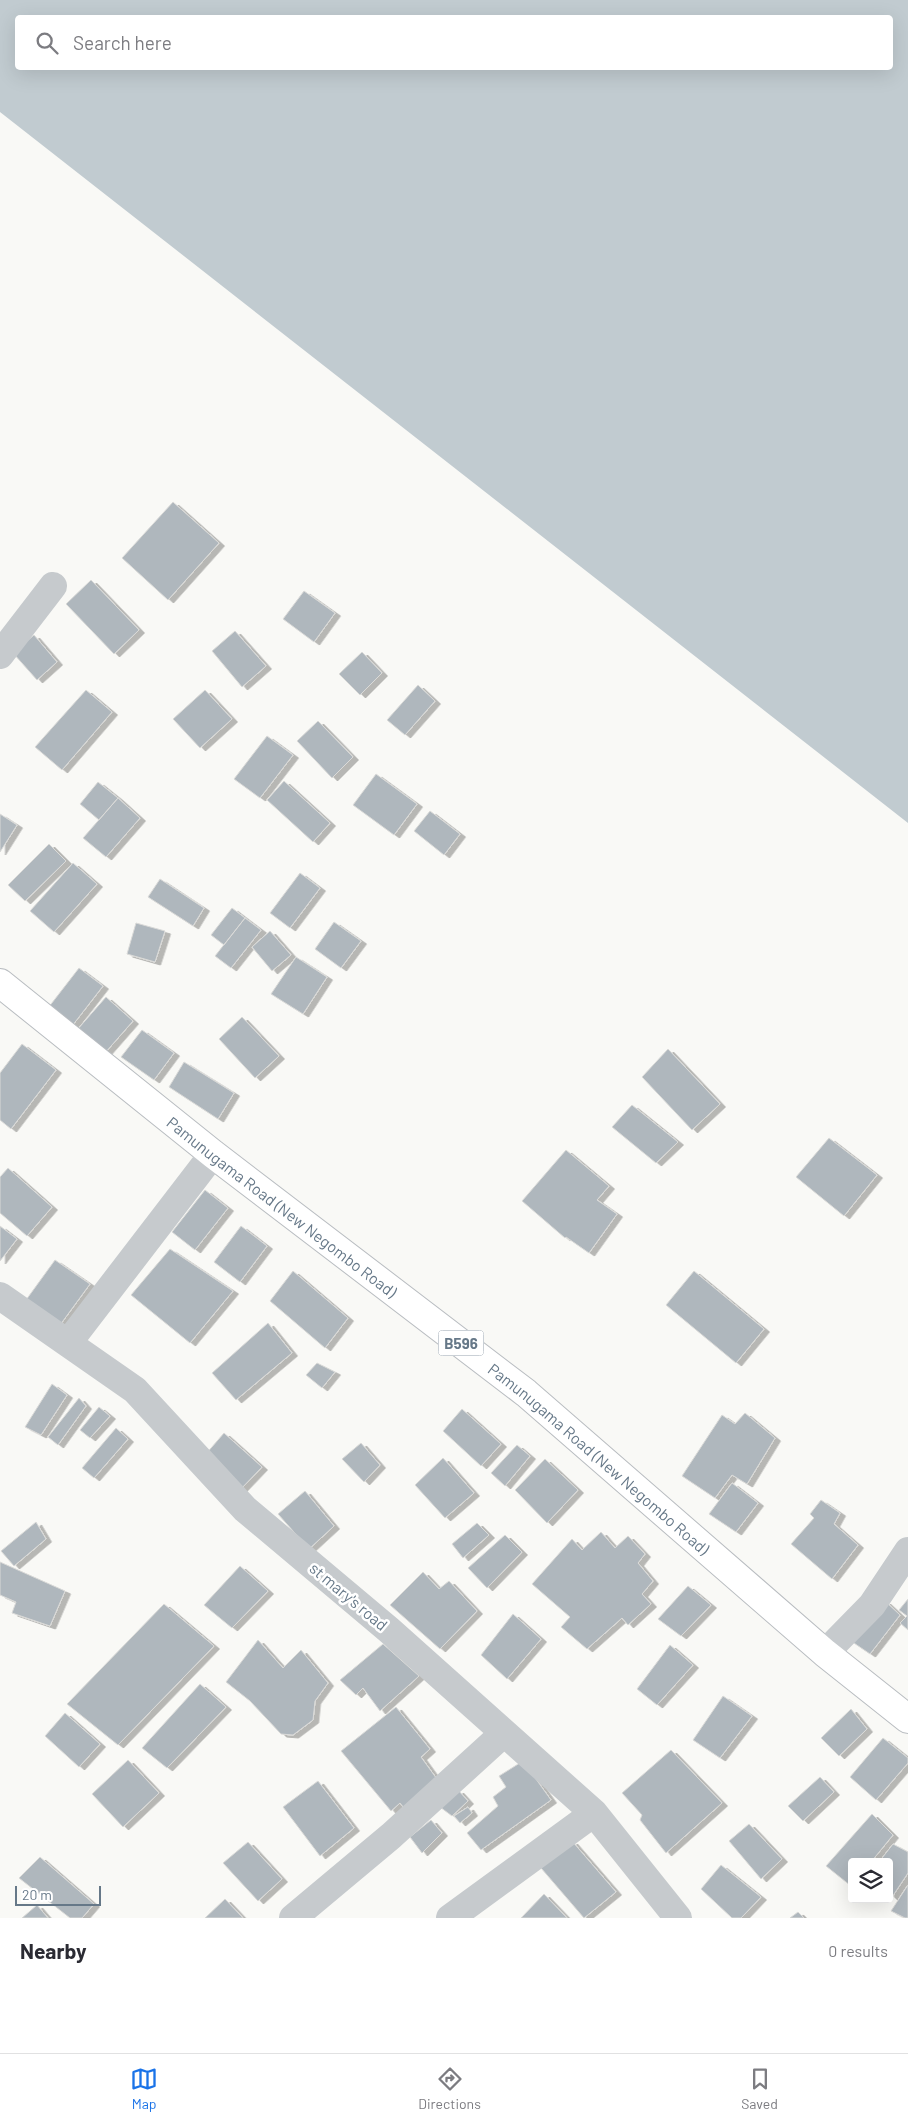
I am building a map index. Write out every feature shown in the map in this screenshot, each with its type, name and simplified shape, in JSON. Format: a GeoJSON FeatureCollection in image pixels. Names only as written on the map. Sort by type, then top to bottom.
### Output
{"type":"FeatureCollection","features":[{"type":"Feature","properties":{"kind":"main road","name":"Pamunugama Road (New Negombo Road)"},"geometry":{"type":"LineString","coordinates":[[0,983],[213,1154],[526,1393],[825,1653],[908,1719]]}},
{"type":"Feature","properties":{"kind":"street"},"geometry":{"type":"LineString","coordinates":[[0,655],[53,586]]}},
{"type":"Feature","properties":{"kind":"street"},"geometry":{"type":"LineString","coordinates":[[68,1343],[213,1154]]}},
{"type":"Feature","properties":{"kind":"street","name":"st mary's road"},"geometry":{"type":"LineString","coordinates":[[0,1296],[135,1390],[245,1509],[389,1630],[594,1813],[678,1918]]}},
{"type":"Feature","properties":{"kind":"street"},"geometry":{"type":"LineString","coordinates":[[825,1653],[872,1605],[908,1551]]}},
{"type":"Feature","properties":{"kind":"street"},"geometry":{"type":"LineString","coordinates":[[293,1918],[391,1836],[504,1733]]}},
{"type":"Feature","properties":{"kind":"street"},"geometry":{"type":"LineString","coordinates":[[450,1918],[594,1813]]}},
{"type":"Feature","properties":{"kind":"shaded area"},"geometry":{"type":"Polygon","coordinates":[[[0,0],[908,0],[908,823],[0,112],[0,0]]]}},
{"type":"Feature","properties":{"kind":"building"},"geometry":{"type":"Polygon","coordinates":[[[173,502],[219,543],[168,600],[122,558],[173,502]]]}},
{"type":"Feature","properties":{"kind":"building"},"geometry":{"type":"Polygon","coordinates":[[[91,580],[139,630],[114,654],[66,604],[91,580]]]}},
{"type":"Feature","properties":{"kind":"building"},"geometry":{"type":"Polygon","coordinates":[[[304,591],[335,613],[314,642],[283,619],[304,591]]]}},
{"type":"Feature","properties":{"kind":"building"},"geometry":{"type":"Polygon","coordinates":[[[235,631],[266,666],[242,687],[212,651],[235,631]]]}},
{"type":"Feature","properties":{"kind":"building"},"geometry":{"type":"Polygon","coordinates":[[[34,635],[57,662],[37,680],[13,653],[34,635]]]}},
{"type":"Feature","properties":{"kind":"building"},"geometry":{"type":"Polygon","coordinates":[[[362,652],[382,673],[360,695],[339,674],[362,652]]]}},
{"type":"Feature","properties":{"kind":"building"},"geometry":{"type":"Polygon","coordinates":[[[418,685],[435,701],[405,735],[387,720],[418,685]]]}},
{"type":"Feature","properties":{"kind":"building"},"geometry":{"type":"Polygon","coordinates":[[[86,690],[112,712],[62,770],[35,747],[86,690]]]}},
{"type":"Feature","properties":{"kind":"building"},"geometry":{"type":"Polygon","coordinates":[[[205,690],[232,719],[200,748],[173,719],[205,690]]]}},
{"type":"Feature","properties":{"kind":"building"},"geometry":{"type":"Polygon","coordinates":[[[318,721],[353,757],[332,778],[297,741],[318,721]]]}},
{"type":"Feature","properties":{"kind":"building"},"geometry":{"type":"Polygon","coordinates":[[[267,736],[293,755],[260,798],[234,779],[267,736]]]}},
{"type":"Feature","properties":{"kind":"building"},"geometry":{"type":"Polygon","coordinates":[[[376,774],[417,804],[394,835],[353,805],[376,774]]]}},
{"type":"Feature","properties":{"kind":"building"},"geometry":{"type":"Polygon","coordinates":[[[284,781],[330,823],[313,842],[267,800],[284,781]]]}},
{"type":"Feature","properties":{"kind":"building"},"geometry":{"type":"Polygon","coordinates":[[[98,782],[118,798],[99,820],[80,804],[98,782]]]}},
{"type":"Feature","properties":{"kind":"building"},"geometry":{"type":"Polygon","coordinates":[[[118,798],[140,818],[106,857],[83,838],[118,798]]]}},
{"type":"Feature","properties":{"kind":"building"},"geometry":{"type":"Polygon","coordinates":[[[430,811],[460,834],[444,855],[414,831],[430,811]]]}},
{"type":"Feature","properties":{"kind":"building"},"geometry":{"type":"Polygon","coordinates":[[[0,814],[17,825],[0,852],[0,814]]]}},
{"type":"Feature","properties":{"kind":"building"},"geometry":{"type":"Polygon","coordinates":[[[49,844],[66,861],[25,901],[8,885],[49,844]]]}},
{"type":"Feature","properties":{"kind":"building"},"geometry":{"type":"Polygon","coordinates":[[[73,863],[97,884],[54,932],[30,911],[73,863]]]}},
{"type":"Feature","properties":{"kind":"building"},"geometry":{"type":"Polygon","coordinates":[[[300,873],[320,888],[290,928],[270,913],[300,873]]]}},
{"type":"Feature","properties":{"kind":"building"},"geometry":{"type":"Polygon","coordinates":[[[160,879],[204,908],[193,926],[148,897],[160,879]]]}},
{"type":"Feature","properties":{"kind":"building"},"geometry":{"type":"Polygon","coordinates":[[[232,908],[245,918],[224,945],[211,935],[232,908]]]}},
{"type":"Feature","properties":{"kind":"building"},"geometry":{"type":"Polygon","coordinates":[[[245,918],[261,930],[231,968],[215,956],[245,918]]]}},
{"type":"Feature","properties":{"kind":"building"},"geometry":{"type":"Polygon","coordinates":[[[334,922],[361,941],[341,968],[315,949],[334,922]]]}},
{"type":"Feature","properties":{"kind":"building"},"geometry":{"type":"Polygon","coordinates":[[[136,923],[165,931],[155,962],[127,954],[136,923]]]}},
{"type":"Feature","properties":{"kind":"building"},"geometry":{"type":"Polygon","coordinates":[[[270,931],[291,955],[272,971],[252,947],[270,931]]]}},
{"type":"Feature","properties":{"kind":"building"},"geometry":{"type":"Polygon","coordinates":[[[296,957],[327,977],[303,1014],[271,994],[296,957]]]}},
{"type":"Feature","properties":{"kind":"building"},"geometry":{"type":"Polygon","coordinates":[[[79,968],[103,986],[72,1026],[48,1008],[79,968]]]}},
{"type":"Feature","properties":{"kind":"building"},"geometry":{"type":"Polygon","coordinates":[[[106,997],[133,1021],[104,1054],[77,1030],[106,997]]]}},
{"type":"Feature","properties":{"kind":"building"},"geometry":{"type":"Polygon","coordinates":[[[242,1017],[279,1056],[255,1078],[219,1039],[242,1017]]]}},
{"type":"Feature","properties":{"kind":"building"},"geometry":{"type":"Polygon","coordinates":[[[142,1030],[174,1053],[154,1080],[121,1057],[142,1030]]]}},
{"type":"Feature","properties":{"kind":"building"},"geometry":{"type":"Polygon","coordinates":[[[22,1044],[56,1070],[11,1129],[0,1120],[0,1073],[22,1044]]]}},
{"type":"Feature","properties":{"kind":"building"},"geometry":{"type":"Polygon","coordinates":[[[668,1049],[720,1104],[692,1130],[642,1077],[668,1049]]]}},
{"type":"Feature","properties":{"kind":"building"},"geometry":{"type":"Polygon","coordinates":[[[184,1062],[234,1093],[218,1119],[169,1087],[184,1062]]]}},
{"type":"Feature","properties":{"kind":"building"},"geometry":{"type":"Polygon","coordinates":[[[632,1105],[678,1142],[656,1163],[612,1127],[632,1105]]]}},
{"type":"Feature","properties":{"kind":"building"},"geometry":{"type":"Polygon","coordinates":[[[829,1138],[877,1175],[844,1216],[796,1177],[829,1138]]]}},
{"type":"Feature","properties":{"kind":"building"},"geometry":{"type":"Polygon","coordinates":[[[566,1150],[609,1186],[597,1200],[617,1214],[589,1253],[565,1238],[522,1201],[566,1150]]]}},
{"type":"Feature","properties":{"kind":"building"},"geometry":{"type":"Polygon","coordinates":[[[8,1168],[52,1207],[27,1236],[0,1213],[0,1177],[8,1168]]]}},
{"type":"Feature","properties":{"kind":"building"},"geometry":{"type":"Polygon","coordinates":[[[205,1190],[228,1208],[195,1250],[172,1232],[205,1190]]]}},
{"type":"Feature","properties":{"kind":"building"},"geometry":{"type":"Polygon","coordinates":[[[0,1226],[17,1239],[0,1261],[0,1226]]]}},
{"type":"Feature","properties":{"kind":"building"},"geometry":{"type":"Polygon","coordinates":[[[241,1226],[267,1246],[240,1282],[214,1262],[241,1226]]]}},
{"type":"Feature","properties":{"kind":"building"},"geometry":{"type":"Polygon","coordinates":[[[170,1249],[233,1291],[190,1343],[131,1295],[170,1249]]]}},
{"type":"Feature","properties":{"kind":"building"},"geometry":{"type":"Polygon","coordinates":[[[55,1260],[90,1284],[60,1325],[26,1300],[55,1260]]]}},
{"type":"Feature","properties":{"kind":"building"},"geometry":{"type":"Polygon","coordinates":[[[293,1271],[348,1318],[325,1348],[270,1301],[293,1271]]]}},
{"type":"Feature","properties":{"kind":"building"},"geometry":{"type":"Polygon","coordinates":[[[694,1271],[764,1329],[736,1363],[666,1305],[694,1271]]]}},
{"type":"Feature","properties":{"kind":"building"},"geometry":{"type":"Polygon","coordinates":[[[268,1323],[292,1353],[236,1400],[212,1373],[268,1323]]]}},
{"type":"Feature","properties":{"kind":"building"},"geometry":{"type":"Polygon","coordinates":[[[317,1363],[335,1372],[322,1388],[306,1375],[317,1363]]]}},
{"type":"Feature","properties":{"kind":"building"},"geometry":{"type":"Polygon","coordinates":[[[52,1384],[67,1395],[41,1435],[25,1427],[52,1384]]]}},
{"type":"Feature","properties":{"kind":"building"},"geometry":{"type":"Polygon","coordinates":[[[79,1398],[86,1406],[58,1445],[48,1437],[79,1398]]]}},
{"type":"Feature","properties":{"kind":"building"},"geometry":{"type":"Polygon","coordinates":[[[99,1407],[110,1416],[90,1438],[80,1430],[99,1407]]]}},
{"type":"Feature","properties":{"kind":"building"},"geometry":{"type":"Polygon","coordinates":[[[462,1409],[501,1444],[481,1466],[443,1431],[462,1409]]]}},
{"type":"Feature","properties":{"kind":"building"},"geometry":{"type":"Polygon","coordinates":[[[745,1413],[775,1438],[747,1484],[732,1475],[715,1498],[682,1476],[722,1415],[735,1424],[745,1413]]]}},
{"type":"Feature","properties":{"kind":"building"},"geometry":{"type":"Polygon","coordinates":[[[116,1428],[128,1439],[94,1478],[82,1468],[116,1428]]]}},
{"type":"Feature","properties":{"kind":"building"},"geometry":{"type":"Polygon","coordinates":[[[224,1433],[262,1467],[238,1492],[205,1455],[224,1433]]]}},
{"type":"Feature","properties":{"kind":"building"},"geometry":{"type":"Polygon","coordinates":[[[361,1443],[380,1465],[364,1482],[342,1459],[361,1443]]]}},
{"type":"Feature","properties":{"kind":"building"},"geometry":{"type":"Polygon","coordinates":[[[517,1445],[530,1456],[505,1486],[491,1473],[517,1445]]]}},
{"type":"Feature","properties":{"kind":"building"},"geometry":{"type":"Polygon","coordinates":[[[443,1458],[474,1493],[445,1518],[415,1485],[443,1458]]]}},
{"type":"Feature","properties":{"kind":"building"},"geometry":{"type":"Polygon","coordinates":[[[545,1459],[578,1490],[547,1523],[515,1490],[545,1459]]]}},
{"type":"Feature","properties":{"kind":"building"},"geometry":{"type":"Polygon","coordinates":[[[732,1483],[758,1503],[736,1532],[709,1514],[732,1483]]]}},
{"type":"Feature","properties":{"kind":"building"},"geometry":{"type":"Polygon","coordinates":[[[305,1491],[334,1526],[309,1549],[278,1514],[305,1491]]]}},
{"type":"Feature","properties":{"kind":"building"},"geometry":{"type":"Polygon","coordinates":[[[821,1500],[840,1513],[834,1524],[858,1545],[832,1579],[791,1544],[814,1518],[810,1514],[821,1500]]]}},
{"type":"Feature","properties":{"kind":"building"},"geometry":{"type":"Polygon","coordinates":[[[36,1522],[46,1539],[14,1566],[1,1551],[36,1522]]]}},
{"type":"Feature","properties":{"kind":"building"},"geometry":{"type":"Polygon","coordinates":[[[477,1523],[489,1535],[463,1558],[452,1544],[477,1523]]]}},
{"type":"Feature","properties":{"kind":"building"},"geometry":{"type":"Polygon","coordinates":[[[601,1532],[615,1548],[628,1536],[645,1554],[638,1563],[653,1581],[642,1594],[651,1604],[628,1625],[622,1618],[587,1649],[561,1627],[570,1617],[532,1584],[572,1539],[582,1550],[601,1532]]]}},
{"type":"Feature","properties":{"kind":"building"},"geometry":{"type":"Polygon","coordinates":[[[505,1535],[522,1552],[487,1588],[468,1568],[505,1535]]]}},
{"type":"Feature","properties":{"kind":"building"},"geometry":{"type":"Polygon","coordinates":[[[0,1562],[65,1591],[50,1626],[12,1613],[16,1602],[0,1595],[0,1562]]]}},
{"type":"Feature","properties":{"kind":"building"},"geometry":{"type":"Polygon","coordinates":[[[240,1566],[268,1591],[232,1628],[204,1605],[240,1566]]]}},
{"type":"Feature","properties":{"kind":"building"},"geometry":{"type":"Polygon","coordinates":[[[423,1572],[439,1589],[449,1581],[477,1611],[440,1649],[390,1605],[423,1572]]]}},
{"type":"Feature","properties":{"kind":"building"},"geometry":{"type":"Polygon","coordinates":[[[688,1586],[711,1605],[681,1636],[658,1619],[688,1586]]]}},
{"type":"Feature","properties":{"kind":"building"},"geometry":{"type":"Polygon","coordinates":[[[908,1599],[908,1630],[900,1623],[907,1616],[899,1610],[908,1599]]]}},
{"type":"Feature","properties":{"kind":"building"},"geometry":{"type":"Polygon","coordinates":[[[885,1601],[900,1615],[870,1654],[851,1641],[885,1601]]]}},
{"type":"Feature","properties":{"kind":"building"},"geometry":{"type":"Polygon","coordinates":[[[164,1604],[214,1646],[118,1745],[67,1704],[164,1604]]]}},
{"type":"Feature","properties":{"kind":"building"},"geometry":{"type":"Polygon","coordinates":[[[513,1614],[541,1639],[507,1679],[481,1655],[513,1614]]]}},
{"type":"Feature","properties":{"kind":"building"},"geometry":{"type":"Polygon","coordinates":[[[258,1640],[283,1668],[301,1650],[328,1683],[315,1701],[313,1720],[293,1735],[281,1734],[250,1701],[226,1682],[258,1640]]]}},
{"type":"Feature","properties":{"kind":"building"},"geometry":{"type":"Polygon","coordinates":[[[383,1644],[419,1676],[380,1711],[363,1688],[356,1695],[340,1680],[383,1644]]]}},
{"type":"Feature","properties":{"kind":"building"},"geometry":{"type":"Polygon","coordinates":[[[670,1645],[693,1665],[657,1705],[637,1689],[670,1645]]]}},
{"type":"Feature","properties":{"kind":"building"},"geometry":{"type":"Polygon","coordinates":[[[200,1684],[226,1707],[167,1768],[142,1748],[200,1684]]]}},
{"type":"Feature","properties":{"kind":"building"},"geometry":{"type":"Polygon","coordinates":[[[723,1696],[752,1716],[720,1758],[693,1740],[723,1696]]]}},
{"type":"Feature","properties":{"kind":"building"},"geometry":{"type":"Polygon","coordinates":[[[396,1707],[430,1749],[421,1757],[442,1786],[408,1813],[400,1803],[391,1811],[341,1751],[396,1707]]]}},
{"type":"Feature","properties":{"kind":"building"},"geometry":{"type":"Polygon","coordinates":[[[851,1709],[867,1729],[839,1756],[821,1738],[851,1709]]]}},
{"type":"Feature","properties":{"kind":"building"},"geometry":{"type":"Polygon","coordinates":[[[65,1713],[100,1744],[79,1767],[45,1736],[65,1713]]]}},
{"type":"Feature","properties":{"kind":"building"},"geometry":{"type":"Polygon","coordinates":[[[883,1738],[908,1758],[908,1763],[876,1800],[850,1777],[883,1738]]]}},
{"type":"Feature","properties":{"kind":"building"},"geometry":{"type":"Polygon","coordinates":[[[671,1750],[722,1803],[666,1853],[640,1820],[642,1815],[622,1793],[671,1750]]]}},
{"type":"Feature","properties":{"kind":"building"},"geometry":{"type":"Polygon","coordinates":[[[128,1760],[159,1793],[123,1827],[92,1794],[128,1760]]]}},
{"type":"Feature","properties":{"kind":"building"},"geometry":{"type":"Polygon","coordinates":[[[523,1761],[551,1800],[481,1850],[467,1833],[498,1806],[493,1797],[506,1787],[499,1776],[523,1761]]]}},
{"type":"Feature","properties":{"kind":"building"},"geometry":{"type":"Polygon","coordinates":[[[820,1777],[834,1792],[803,1821],[788,1806],[820,1777]]]}},
{"type":"Feature","properties":{"kind":"building"},"geometry":{"type":"Polygon","coordinates":[[[318,1781],[354,1828],[320,1856],[283,1807],[318,1781]]]}},
{"type":"Feature","properties":{"kind":"building"},"geometry":{"type":"Polygon","coordinates":[[[458,1790],[468,1801],[452,1816],[440,1807],[458,1790]]]}},
{"type":"Feature","properties":{"kind":"building"},"geometry":{"type":"Polygon","coordinates":[[[468,1807],[472,1813],[460,1823],[454,1816],[468,1807]]]}},
{"type":"Feature","properties":{"kind":"building"},"geometry":{"type":"Polygon","coordinates":[[[872,1814],[893,1835],[874,1858],[848,1858],[848,1884],[826,1866],[872,1814]]]}},
{"type":"Feature","properties":{"kind":"building"},"geometry":{"type":"Polygon","coordinates":[[[431,1820],[442,1833],[422,1853],[410,1837],[431,1820]]]}},
{"type":"Feature","properties":{"kind":"building"},"geometry":{"type":"Polygon","coordinates":[[[749,1824],[782,1859],[761,1879],[729,1841],[749,1824]]]}},
{"type":"Feature","properties":{"kind":"building"},"geometry":{"type":"Polygon","coordinates":[[[572,1841],[616,1892],[584,1918],[541,1868],[572,1841]]]}},
{"type":"Feature","properties":{"kind":"building"},"geometry":{"type":"Polygon","coordinates":[[[248,1842],[282,1879],[258,1901],[223,1863],[248,1842]]]}},
{"type":"Feature","properties":{"kind":"building"},"geometry":{"type":"Polygon","coordinates":[[[893,1844],[908,1852],[908,1873],[893,1896],[893,1858],[882,1858],[893,1844]]]}},
{"type":"Feature","properties":{"kind":"building"},"geometry":{"type":"Polygon","coordinates":[[[40,1857],[94,1904],[82,1918],[70,1918],[19,1878],[40,1857]]]}},
{"type":"Feature","properties":{"kind":"building"},"geometry":{"type":"Polygon","coordinates":[[[721,1865],[761,1897],[741,1918],[732,1918],[701,1889],[721,1865]]]}},
{"type":"Feature","properties":{"kind":"building"},"geometry":{"type":"Polygon","coordinates":[[[908,1885],[908,1918],[905,1918],[891,1911],[908,1885]]]}},
{"type":"Feature","properties":{"kind":"building"},"geometry":{"type":"Polygon","coordinates":[[[544,1894],[567,1918],[521,1918],[544,1894]]]}},
{"type":"Feature","properties":{"kind":"building"},"geometry":{"type":"Polygon","coordinates":[[[225,1899],[243,1918],[205,1918],[225,1899]]]}},
{"type":"Feature","properties":{"kind":"building"},"geometry":{"type":"Polygon","coordinates":[[[37,1905],[48,1918],[22,1918],[37,1905]]]}},
{"type":"Feature","properties":{"kind":"building"},"geometry":{"type":"Polygon","coordinates":[[[798,1912],[804,1918],[790,1918],[798,1912]]]}}]}
